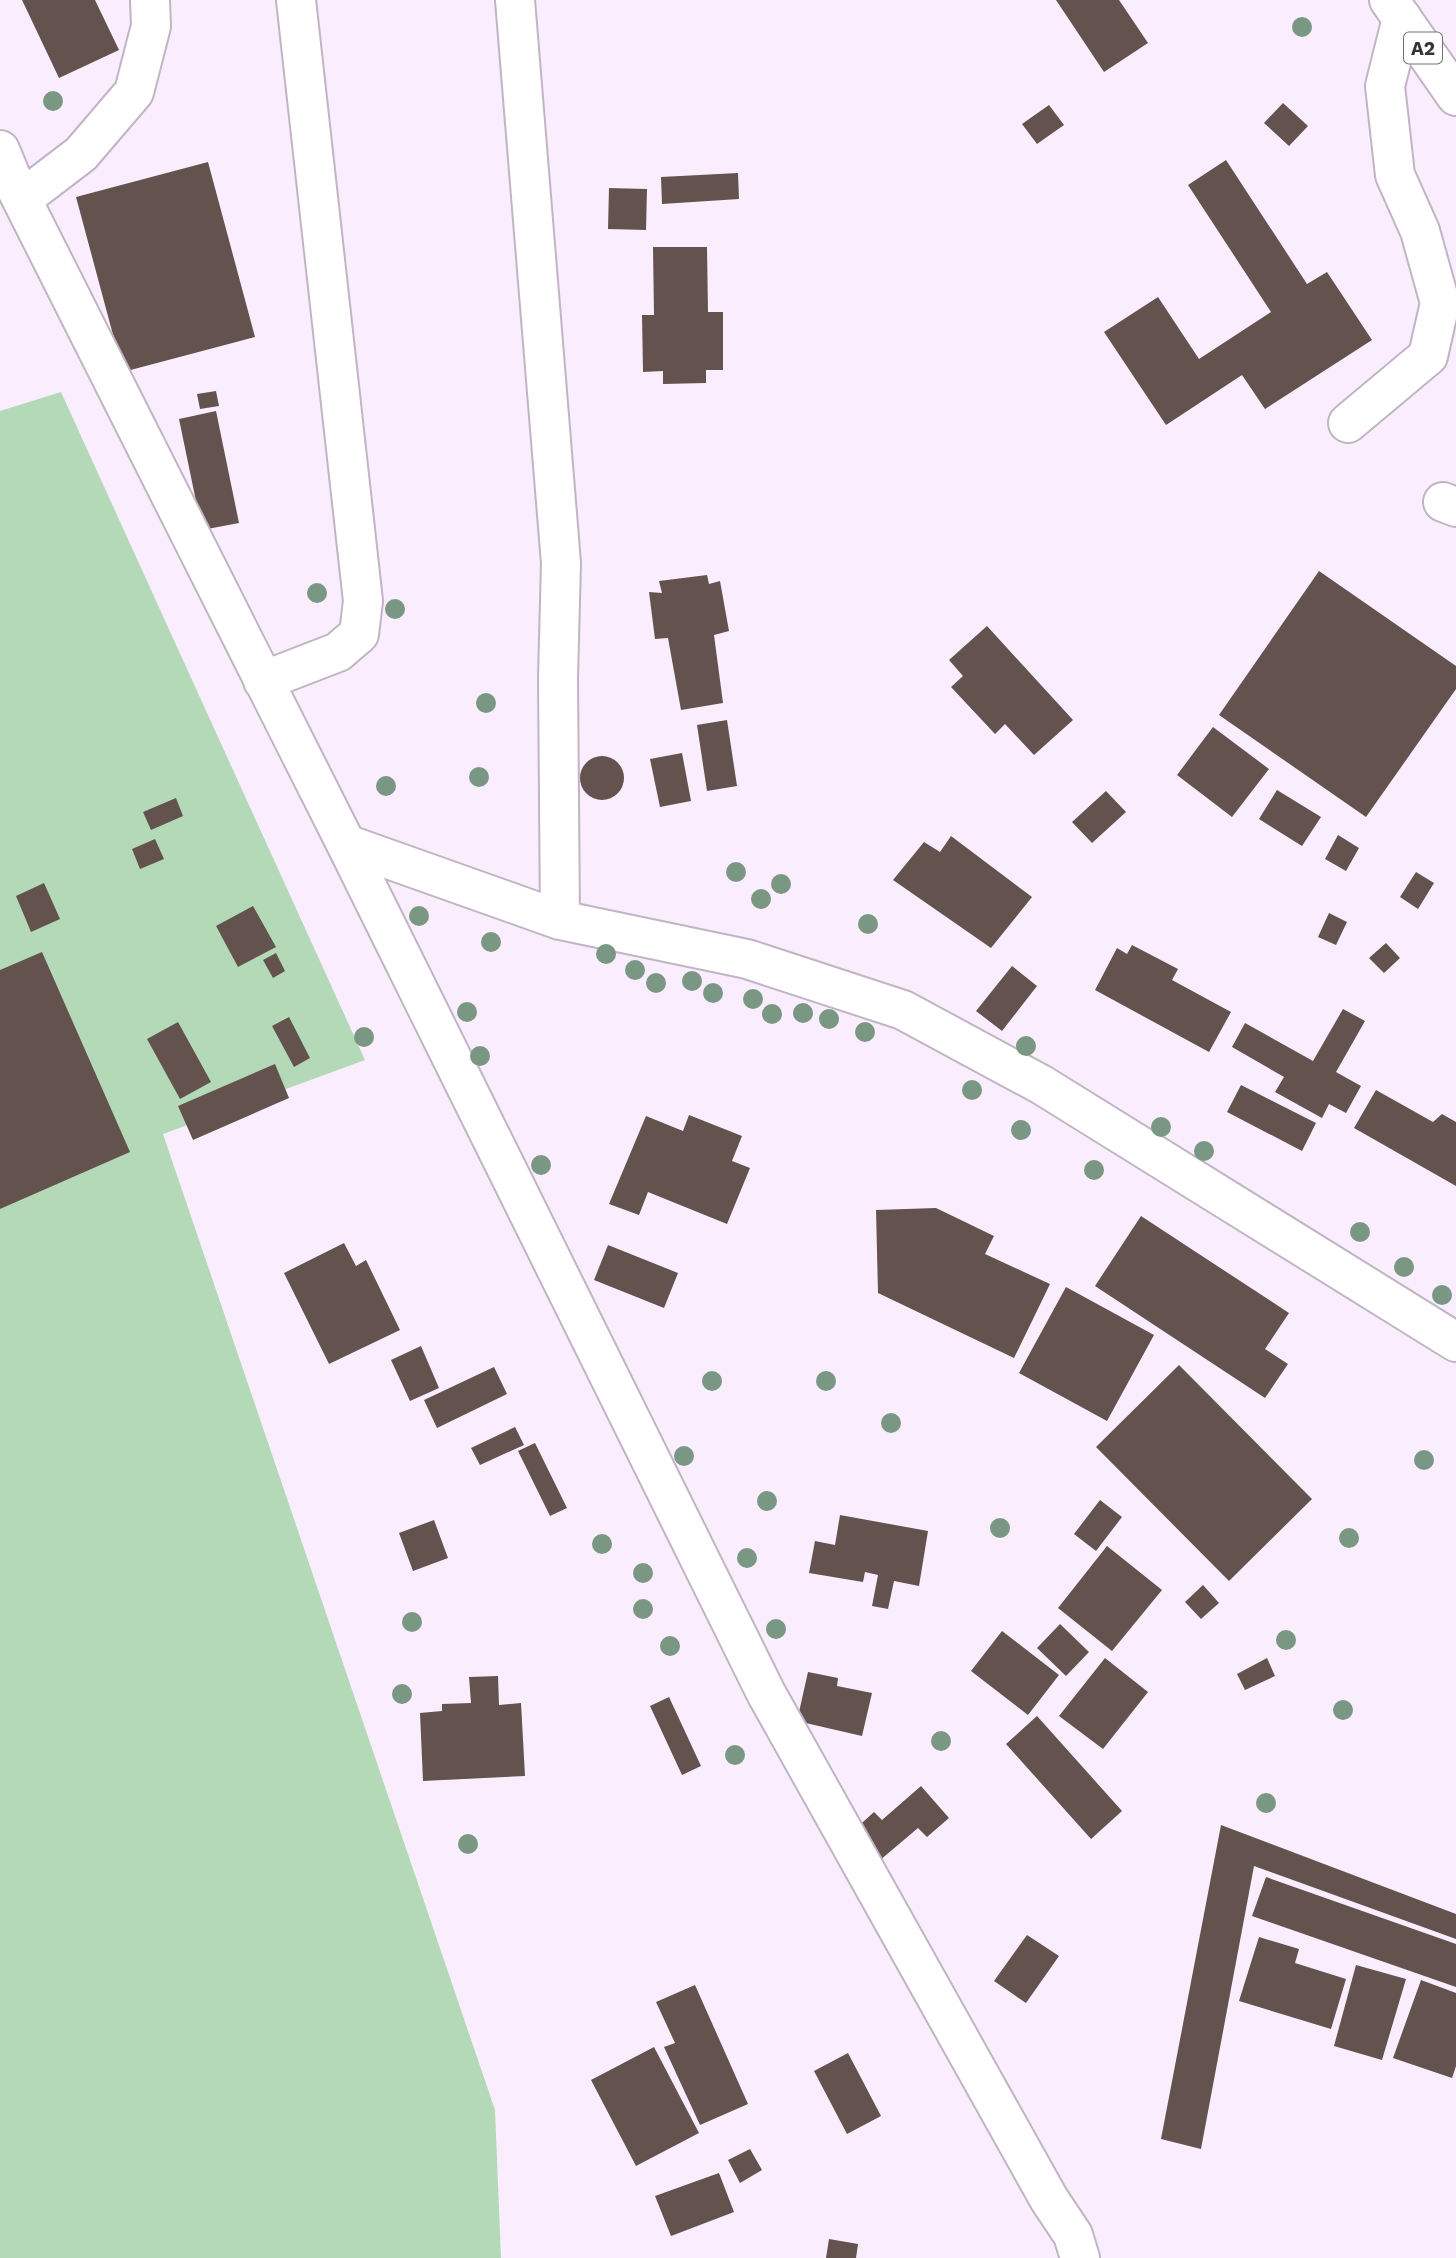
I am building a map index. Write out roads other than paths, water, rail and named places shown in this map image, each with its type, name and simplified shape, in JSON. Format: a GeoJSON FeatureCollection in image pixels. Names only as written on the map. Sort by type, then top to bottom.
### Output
{"type":"FeatureCollection","features":[{"type":"Feature","properties":{"kind":"main road"},"geometry":{"type":"LineString","coordinates":[[150,0],[151,26],[134,92],[81,154],[9,176],[346,844],[766,1693],[1049,2199],[1073,2235],[1080,2258]]}},
{"type":"Feature","properties":{"kind":"main road"},"geometry":{"type":"LineString","coordinates":[[264,681],[338,652],[359,634],[363,601],[296,0]]}},
{"type":"Feature","properties":{"kind":"main road"},"geometry":{"type":"LineString","coordinates":[[515,0],[561,563],[558,678],[560,920]]}},
{"type":"Feature","properties":{"kind":"main road"},"geometry":{"type":"LineString","coordinates":[[1348,423],[1428,356],[1440,303],[1420,231],[1395,175],[1385,86],[1395,9]]}},
{"type":"Feature","properties":{"kind":"main road","name":"A2"},"geometry":{"type":"LineString","coordinates":[[1395,9],[1456,96]]}},
{"type":"Feature","properties":{"kind":"main road"},"geometry":{"type":"LineString","coordinates":[[346,844],[560,920],[747,959],[903,1010],[1042,1085],[1456,1342]]}}]}
